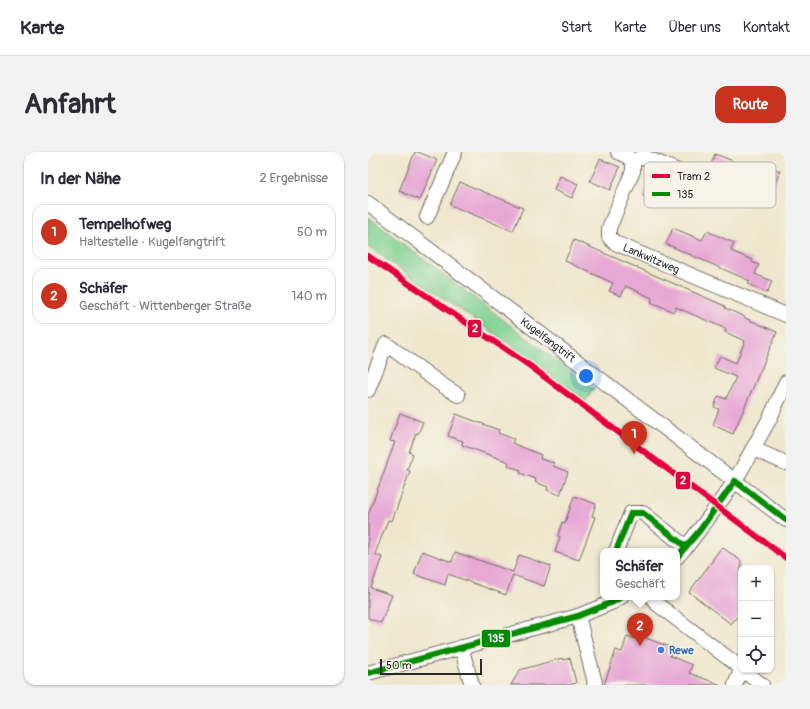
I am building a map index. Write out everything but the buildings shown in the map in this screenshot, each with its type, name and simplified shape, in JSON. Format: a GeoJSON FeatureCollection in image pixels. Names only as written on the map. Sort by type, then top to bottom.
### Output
{"type":"FeatureCollection","features":[{"type":"Feature","properties":{"kind":"street"},"geometry":{"type":"LineString","coordinates":[[427,217],[455,152]]}},
{"type":"Feature","properties":{"kind":"street"},"geometry":{"type":"LineString","coordinates":[[618,152],[627,156],[632,161],[640,158],[647,158],[657,162]]}},
{"type":"Feature","properties":{"kind":"street","name":"Lankwitzweg"},"geometry":{"type":"LineString","coordinates":[[632,161],[633,171],[609,228],[609,236],[615,243],[786,315]]}},
{"type":"Feature","properties":{"kind":"street","name":"Kugelfangtrift"},"geometry":{"type":"LineString","coordinates":[[368,203],[786,520]]}},
{"type":"Feature","properties":{"kind":"street"},"geometry":{"type":"LineString","coordinates":[[368,390],[386,344],[458,395]]}},
{"type":"Feature","properties":{"kind":"street"},"geometry":{"type":"LineString","coordinates":[[682,552],[735,482],[770,418],[786,382]]}},
{"type":"Feature","properties":{"kind":"street"},"geometry":{"type":"LineString","coordinates":[[753,449],[786,463]]}},
{"type":"Feature","properties":{"kind":"street"},"geometry":{"type":"LineString","coordinates":[[617,548],[631,514],[643,513],[678,548]]}},
{"type":"Feature","properties":{"kind":"street"},"geometry":{"type":"LineString","coordinates":[[368,673],[578,616],[613,600]]}},
{"type":"Feature","properties":{"kind":"street"},"geometry":{"type":"LineString","coordinates":[[655,600],[738,666]]}},
{"type":"Feature","properties":{"kind":"street"},"geometry":{"type":"LineString","coordinates":[[578,616],[592,670],[594,685]]}},
{"type":"Feature","properties":{"kind":"street"},"geometry":{"type":"LineString","coordinates":[[461,647],[472,685]]}},
{"type":"Feature","properties":{"kind":"street"},"geometry":{"type":"LineString","coordinates":[[735,685],[740,673]]}},
{"type":"Feature","properties":{"kind":"street"},"geometry":{"type":"LineString","coordinates":[[747,673],[762,685]]}},
{"type":"Feature","properties":{"kind":"green space"},"geometry":{"type":"Polygon","coordinates":[[[368,217],[594,389],[585,402],[510,344],[368,247],[368,217]]]}},
{"type":"Feature","properties":{"kind":"tram line","name":"2"},"geometry":{"type":"LineString","coordinates":[[368,256],[530,366],[786,558]]}},
{"type":"Feature","properties":{"kind":"transit line","name":"135"},"geometry":{"type":"LineString","coordinates":[[735,481],[786,520]]}},
{"type":"Feature","properties":{"kind":"transit line","name":"135"},"geometry":{"type":"LineString","coordinates":[[680,553],[700,530],[735,481]]}},
{"type":"Feature","properties":{"kind":"transit line","name":"135"},"geometry":{"type":"LineString","coordinates":[[617,548],[631,513],[643,513],[686,547]]}},
{"type":"Feature","properties":{"kind":"transit line","name":"135"},"geometry":{"type":"LineString","coordinates":[[368,673],[578,616],[616,600]]}},
{"type":"Feature","properties":{"kind":"place","name":"Tempelhofweg"},"geometry":{"type":"Point","coordinates":[634,454]}},
{"type":"Feature","properties":{"kind":"place","name":"Schäfer"},"geometry":{"type":"Point","coordinates":[640,646]}},
{"type":"Feature","properties":{"kind":"place","name":"Rewe"},"geometry":{"type":"Point","coordinates":[661,650]}}]}
